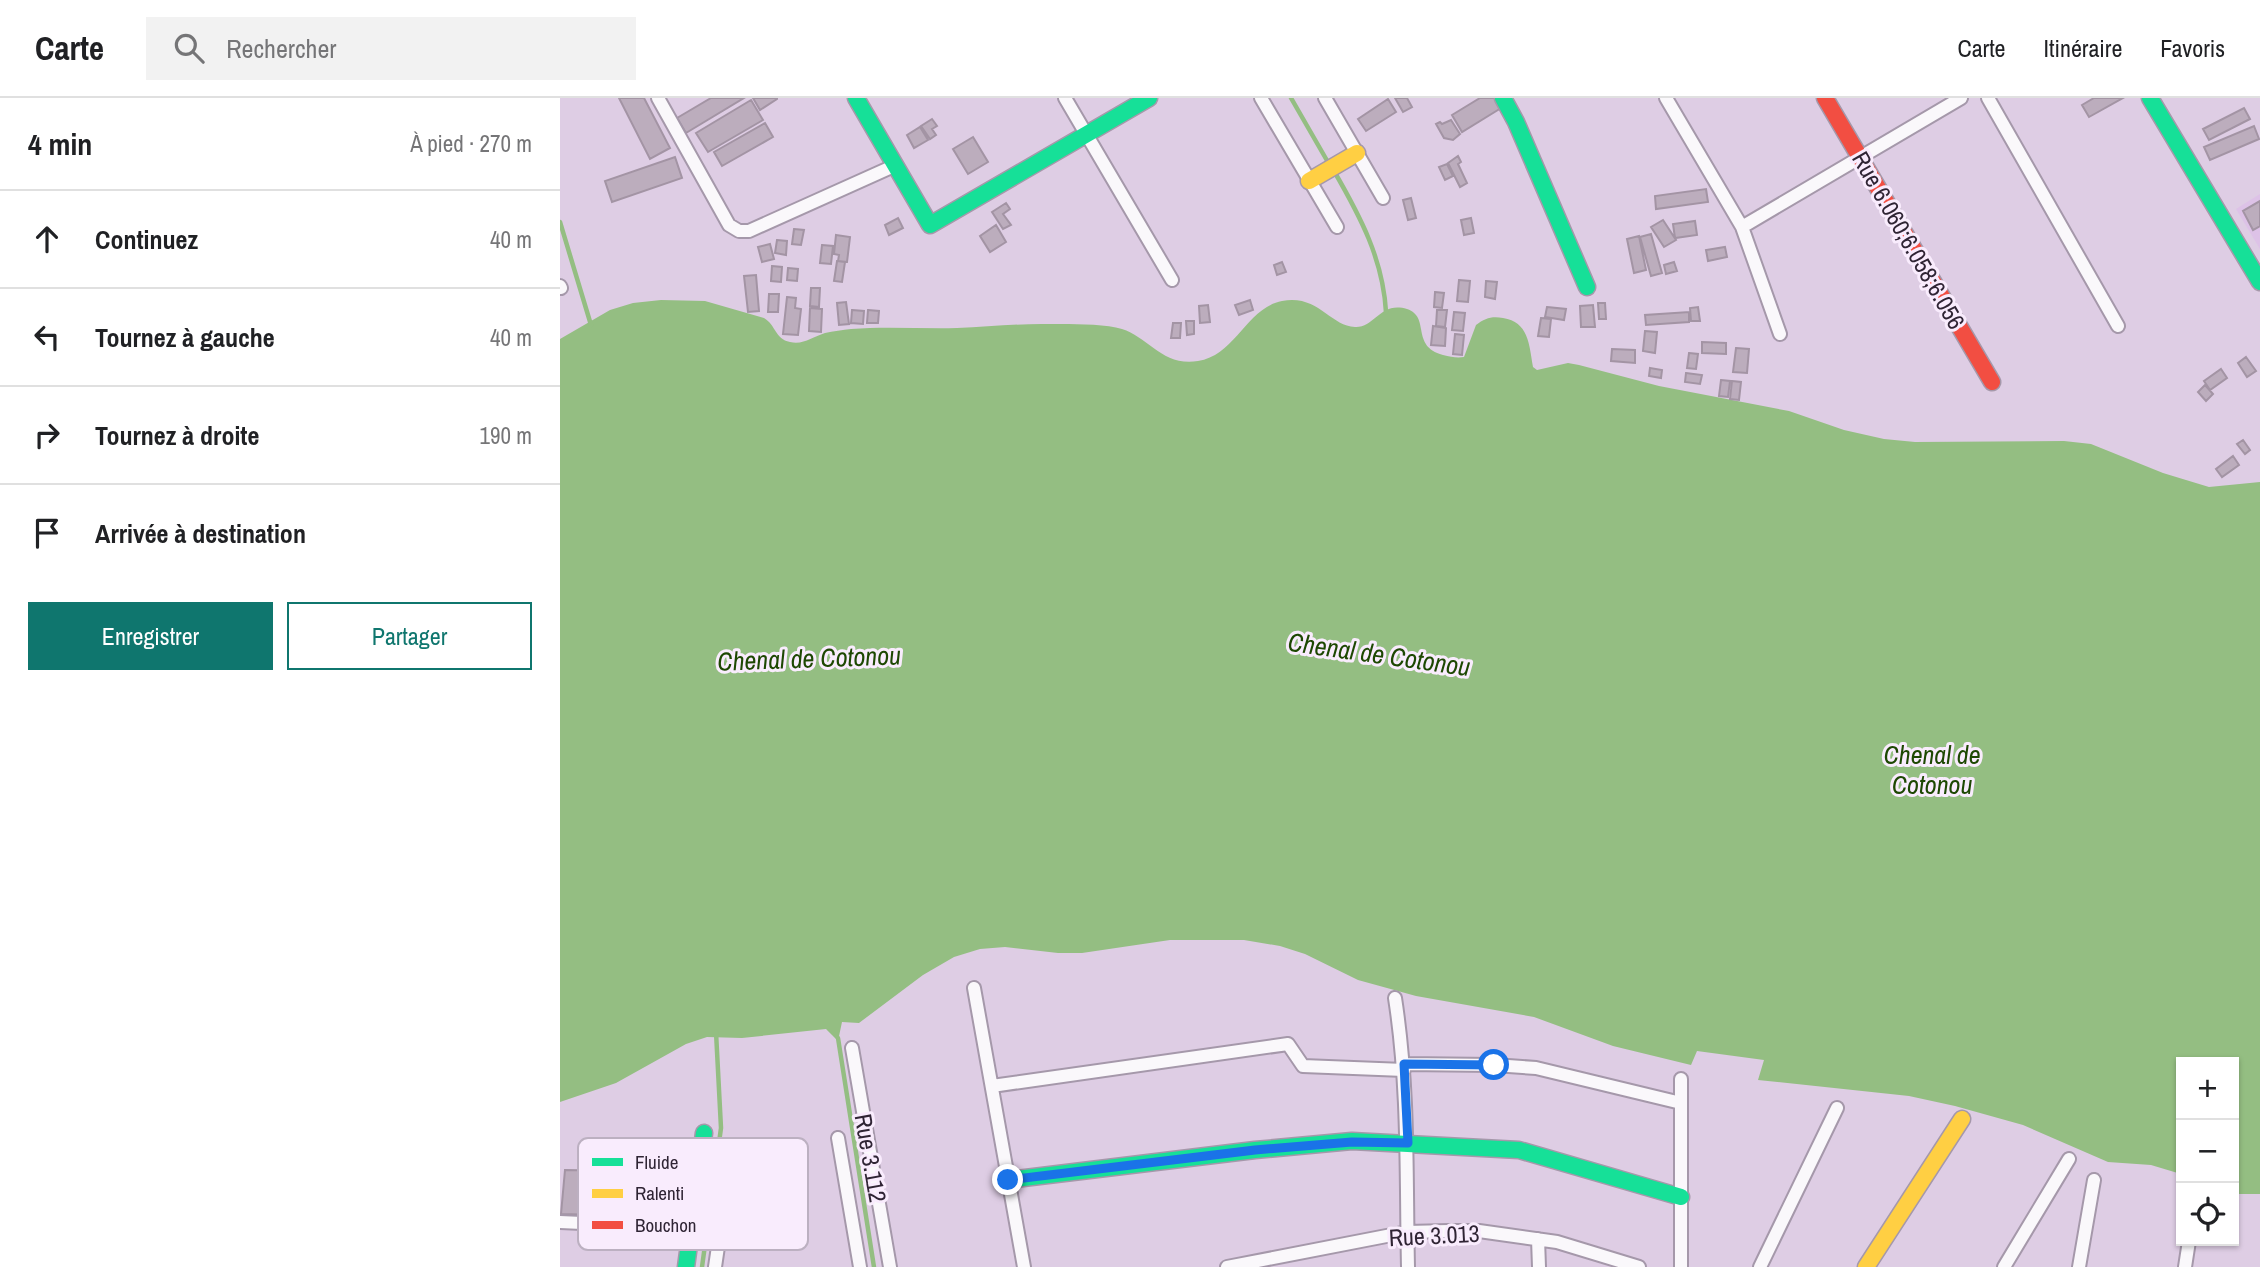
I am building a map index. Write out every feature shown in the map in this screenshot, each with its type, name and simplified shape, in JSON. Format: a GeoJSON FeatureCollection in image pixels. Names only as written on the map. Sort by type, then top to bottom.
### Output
{"type":"FeatureCollection","features":[{"type":"Feature","properties":{"kind":"street"},"geometry":{"type":"LineString","coordinates":[[658,98],[729,225],[739,231],[749,231],[896,165]]}},
{"type":"Feature","properties":{"kind":"street"},"geometry":{"type":"LineString","coordinates":[[856,98],[930,225],[1149,98]]}},
{"type":"Feature","properties":{"kind":"street"},"geometry":{"type":"LineString","coordinates":[[1065,98],[1172,280]]}},
{"type":"Feature","properties":{"kind":"street"},"geometry":{"type":"LineString","coordinates":[[1261,98],[1315,177],[1337,227]]}},
{"type":"Feature","properties":{"kind":"street"},"geometry":{"type":"LineString","coordinates":[[1325,98],[1383,198]]}},
{"type":"Feature","properties":{"kind":"street"},"geometry":{"type":"LineString","coordinates":[[1503,98],[1516,122],[1587,287]]}},
{"type":"Feature","properties":{"kind":"street"},"geometry":{"type":"LineString","coordinates":[[1666,98],[1742,227],[1780,334]]}},
{"type":"Feature","properties":{"kind":"street","name":"Rue 6.060;6.058;6.056"},"geometry":{"type":"LineString","coordinates":[[1825,98],[1992,382]]}},
{"type":"Feature","properties":{"kind":"street"},"geometry":{"type":"LineString","coordinates":[[1742,227],[1961,98]]}},
{"type":"Feature","properties":{"kind":"street"},"geometry":{"type":"LineString","coordinates":[[1988,98],[2118,326]]}},
{"type":"Feature","properties":{"kind":"street"},"geometry":{"type":"LineString","coordinates":[[2151,98],[2260,282]]}},
{"type":"Feature","properties":{"kind":"street"},"geometry":{"type":"LineString","coordinates":[[1315,177],[1357,153]]}},
{"type":"Feature","properties":{"kind":"street"},"geometry":{"type":"LineString","coordinates":[[974,988],[1024,1267]]}},
{"type":"Feature","properties":{"kind":"street"},"geometry":{"type":"LineString","coordinates":[[1395,998],[1404,1067],[1408,1143],[1408,1267]]}},
{"type":"Feature","properties":{"kind":"street"},"geometry":{"type":"LineString","coordinates":[[992,1086],[1288,1044],[1303,1066],[1494,1065],[1536,1068],[1681,1103]]}},
{"type":"Feature","properties":{"kind":"street","name":"Rue 3.112"},"geometry":{"type":"LineString","coordinates":[[852,1048],[890,1267]]}},
{"type":"Feature","properties":{"kind":"street"},"geometry":{"type":"LineString","coordinates":[[1681,1079],[1682,1267]]}},
{"type":"Feature","properties":{"kind":"street"},"geometry":{"type":"LineString","coordinates":[[1760,1267],[1837,1108]]}},
{"type":"Feature","properties":{"kind":"street"},"geometry":{"type":"LineString","coordinates":[[1866,1267],[1962,1119]]}},
{"type":"Feature","properties":{"kind":"street"},"geometry":{"type":"LineString","coordinates":[[703,1138],[704,1133]]}},
{"type":"Feature","properties":{"kind":"street","name":"Rue 3.112"},"geometry":{"type":"LineString","coordinates":[[838,1138],[860,1267]]}},
{"type":"Feature","properties":{"kind":"street"},"geometry":{"type":"LineString","coordinates":[[1008,1180],[1283,1148],[1352,1142],[1408,1143],[1533,1153],[1681,1197]]}},
{"type":"Feature","properties":{"kind":"street"},"geometry":{"type":"LineString","coordinates":[[2004,1267],[2069,1159]]}},
{"type":"Feature","properties":{"kind":"street"},"geometry":{"type":"LineString","coordinates":[[2079,1267],[2094,1180]]}},
{"type":"Feature","properties":{"kind":"street"},"geometry":{"type":"LineString","coordinates":[[560,1222],[578,1223]]}},
{"type":"Feature","properties":{"kind":"street","name":"Rue 3.013"},"geometry":{"type":"LineString","coordinates":[[1227,1267],[1407,1232],[1479,1231],[1581,1248],[1639,1267]]}},
{"type":"Feature","properties":{"kind":"street"},"geometry":{"type":"LineString","coordinates":[[1538,1239],[1539,1267]]}},
{"type":"Feature","properties":{"kind":"street"},"geometry":{"type":"LineString","coordinates":[[2185,1267],[2188,1246]]}},
{"type":"Feature","properties":{"kind":"shaded area"},"geometry":{"type":"Polygon","coordinates":[[[2260,194],[2260,249],[2236,209],[2260,194]]]}},
{"type":"Feature","properties":{"kind":"water","name":"Chenal de Cotonou"},"geometry":{"type":"Polygon","coordinates":[[[661,300],[705,301],[764,318],[781,338],[795,343],[828,332],[864,328],[957,328],[1031,324],[1114,327],[1131,333],[1165,356],[1186,362],[1211,357],[1232,341],[1259,312],[1282,301],[1305,302],[1338,322],[1355,327],[1368,323],[1384,311],[1407,309],[1418,318],[1423,339],[1433,351],[1456,357],[1464,357],[1476,325],[1489,318],[1499,317],[1512,320],[1523,329],[1529,343],[1533,367],[1537,370],[1568,363],[1579,365],[1659,386],[1789,411],[1844,430],[1884,439],[1915,442],[2064,441],[2091,444],[2163,473],[2209,487],[2260,482],[2260,1194],[2239,1194],[2239,1057],[2176,1057],[2176,1172],[2151,1165],[2108,1162],[2023,1125],[1955,1106],[1909,1096],[1758,1080],[1764,1060],[1697,1051],[1691,1065],[1613,1046],[1534,1017],[1416,996],[1358,980],[1305,954],[1280,946],[1244,940],[1170,940],[1082,953],[1005,947],[980,949],[954,957],[923,975],[859,1023],[842,1022],[838,1041],[826,1029],[742,1038],[707,1037],[686,1044],[616,1083],[560,1102],[560,339],[610,310],[633,303],[661,300]]]}},
{"type":"Feature","properties":{"kind":"building"},"geometry":{"type":"Polygon","coordinates":[[[619,98],[644,98],[670,148],[650,159],[619,98]]]}},
{"type":"Feature","properties":{"kind":"building"},"geometry":{"type":"Polygon","coordinates":[[[711,98],[744,98],[686,133],[677,118],[711,98]]]}},
{"type":"Feature","properties":{"kind":"building"},"geometry":{"type":"Polygon","coordinates":[[[753,98],[777,98],[777,99],[760,110],[753,98]]]}},
{"type":"Feature","properties":{"kind":"building"},"geometry":{"type":"Polygon","coordinates":[[[1395,98],[1407,98],[1412,107],[1403,112],[1395,98]]]}},
{"type":"Feature","properties":{"kind":"building"},"geometry":{"type":"Polygon","coordinates":[[[1480,98],[1502,98],[1506,105],[1462,132],[1452,115],[1480,98]]]}},
{"type":"Feature","properties":{"kind":"building"},"geometry":{"type":"Polygon","coordinates":[[[2094,98],[2123,98],[2089,117],[2082,105],[2094,98]]]}},
{"type":"Feature","properties":{"kind":"building"},"geometry":{"type":"Polygon","coordinates":[[[1388,99],[1396,112],[1366,131],[1358,119],[1388,99]]]}},
{"type":"Feature","properties":{"kind":"building"},"geometry":{"type":"Polygon","coordinates":[[[751,100],[763,120],[708,152],[696,133],[751,100]]]}},
{"type":"Feature","properties":{"kind":"building"},"geometry":{"type":"Polygon","coordinates":[[[2244,108],[2250,119],[2209,140],[2203,129],[2244,108]]]}},
{"type":"Feature","properties":{"kind":"building"},"geometry":{"type":"Polygon","coordinates":[[[932,119],[937,126],[932,129],[936,135],[930,139],[921,126],[932,119]]]}},
{"type":"Feature","properties":{"kind":"building"},"geometry":{"type":"Polygon","coordinates":[[[1451,120],[1460,134],[1453,140],[1444,138],[1436,124],[1451,120]]]}},
{"type":"Feature","properties":{"kind":"building"},"geometry":{"type":"Polygon","coordinates":[[[765,123],[773,137],[722,166],[714,152],[765,123]]]}},
{"type":"Feature","properties":{"kind":"building"},"geometry":{"type":"Polygon","coordinates":[[[2254,126],[2259,139],[2210,160],[2204,147],[2254,126]]]}},
{"type":"Feature","properties":{"kind":"building"},"geometry":{"type":"Polygon","coordinates":[[[920,127],[928,140],[914,148],[907,135],[920,127]]]}},
{"type":"Feature","properties":{"kind":"building"},"geometry":{"type":"Polygon","coordinates":[[[973,137],[988,162],[968,174],[953,149],[973,137]]]}},
{"type":"Feature","properties":{"kind":"building"},"geometry":{"type":"Polygon","coordinates":[[[1458,156],[1461,162],[1458,164],[1467,183],[1460,187],[1448,163],[1458,156]]]}},
{"type":"Feature","properties":{"kind":"building"},"geometry":{"type":"Polygon","coordinates":[[[675,157],[682,178],[612,202],[605,181],[675,157]]]}},
{"type":"Feature","properties":{"kind":"building"},"geometry":{"type":"Polygon","coordinates":[[[1447,164],[1453,176],[1445,180],[1439,167],[1447,164]]]}},
{"type":"Feature","properties":{"kind":"building"},"geometry":{"type":"Polygon","coordinates":[[[1706,189],[1708,202],[1656,209],[1655,196],[1706,189]]]}},
{"type":"Feature","properties":{"kind":"building"},"geometry":{"type":"Polygon","coordinates":[[[1411,198],[1416,218],[1408,220],[1403,200],[1411,198]]]}},
{"type":"Feature","properties":{"kind":"building"},"geometry":{"type":"Polygon","coordinates":[[[2260,201],[2260,226],[2253,230],[2243,211],[2260,201]]]}},
{"type":"Feature","properties":{"kind":"building"},"geometry":{"type":"Polygon","coordinates":[[[1006,203],[1010,209],[1003,214],[1011,225],[1003,229],[992,212],[1006,203]]]}},
{"type":"Feature","properties":{"kind":"building"},"geometry":{"type":"Polygon","coordinates":[[[898,218],[903,228],[889,235],[885,225],[898,218]]]}},
{"type":"Feature","properties":{"kind":"building"},"geometry":{"type":"Polygon","coordinates":[[[1471,218],[1474,233],[1464,235],[1461,220],[1471,218]]]}},
{"type":"Feature","properties":{"kind":"building"},"geometry":{"type":"Polygon","coordinates":[[[1663,220],[1676,240],[1664,247],[1651,227],[1663,220]]]}},
{"type":"Feature","properties":{"kind":"building"},"geometry":{"type":"Polygon","coordinates":[[[1695,221],[1697,235],[1675,238],[1673,224],[1695,221]]]}},
{"type":"Feature","properties":{"kind":"building"},"geometry":{"type":"Polygon","coordinates":[[[996,225],[1006,242],[990,252],[980,236],[996,225]]]}},
{"type":"Feature","properties":{"kind":"building"},"geometry":{"type":"Polygon","coordinates":[[[794,229],[804,230],[801,245],[792,244],[794,229]]]}},
{"type":"Feature","properties":{"kind":"building"},"geometry":{"type":"Polygon","coordinates":[[[1651,234],[1662,273],[1651,276],[1640,237],[1651,234]]]}},
{"type":"Feature","properties":{"kind":"building"},"geometry":{"type":"Polygon","coordinates":[[[836,235],[850,237],[847,262],[838,261],[839,255],[834,254],[836,235]]]}},
{"type":"Feature","properties":{"kind":"building"},"geometry":{"type":"Polygon","coordinates":[[[1639,236],[1646,270],[1634,273],[1627,239],[1639,236]]]}},
{"type":"Feature","properties":{"kind":"building"},"geometry":{"type":"Polygon","coordinates":[[[777,240],[787,241],[786,255],[775,253],[777,240]]]}},
{"type":"Feature","properties":{"kind":"building"},"geometry":{"type":"Polygon","coordinates":[[[770,244],[774,259],[762,262],[758,247],[770,244]]]}},
{"type":"Feature","properties":{"kind":"building"},"geometry":{"type":"Polygon","coordinates":[[[822,245],[833,246],[831,264],[820,263],[822,245]]]}},
{"type":"Feature","properties":{"kind":"building"},"geometry":{"type":"Polygon","coordinates":[[[1725,247],[1727,257],[1708,261],[1706,250],[1725,247]]]}},
{"type":"Feature","properties":{"kind":"building"},"geometry":{"type":"Polygon","coordinates":[[[837,261],[845,262],[842,282],[834,281],[837,261]]]}},
{"type":"Feature","properties":{"kind":"building"},"geometry":{"type":"Polygon","coordinates":[[[1282,262],[1286,272],[1277,275],[1274,265],[1282,262]]]}},
{"type":"Feature","properties":{"kind":"building"},"geometry":{"type":"Polygon","coordinates":[[[1674,262],[1677,271],[1666,274],[1664,265],[1674,262]]]}},
{"type":"Feature","properties":{"kind":"building"},"geometry":{"type":"Polygon","coordinates":[[[772,266],[782,267],[781,282],[771,281],[772,266]]]}},
{"type":"Feature","properties":{"kind":"building"},"geometry":{"type":"Polygon","coordinates":[[[788,268],[798,269],[797,281],[787,280],[788,268]]]}},
{"type":"Feature","properties":{"kind":"building"},"geometry":{"type":"Polygon","coordinates":[[[756,275],[759,311],[748,312],[744,276],[756,275]]]}},
{"type":"Feature","properties":{"kind":"building"},"geometry":{"type":"Polygon","coordinates":[[[1459,280],[1470,281],[1468,302],[1457,301],[1459,280]]]}},
{"type":"Feature","properties":{"kind":"building"},"geometry":{"type":"Polygon","coordinates":[[[1486,281],[1497,282],[1495,299],[1485,297],[1486,281]]]}},
{"type":"Feature","properties":{"kind":"building"},"geometry":{"type":"Polygon","coordinates":[[[811,288],[820,288],[819,307],[810,306],[811,288]]]}},
{"type":"Feature","properties":{"kind":"building"},"geometry":{"type":"Polygon","coordinates":[[[1435,292],[1444,293],[1442,308],[1434,307],[1435,292]]]}},
{"type":"Feature","properties":{"kind":"building"},"geometry":{"type":"Polygon","coordinates":[[[769,294],[779,294],[778,312],[768,312],[769,294]]]}},
{"type":"Feature","properties":{"kind":"building"},"geometry":{"type":"Polygon","coordinates":[[[787,297],[796,298],[795,308],[801,309],[798,335],[783,334],[787,297]]]}},
{"type":"Feature","properties":{"kind":"building"},"geometry":{"type":"Polygon","coordinates":[[[1250,300],[1253,310],[1239,315],[1235,305],[1250,300]]]}},
{"type":"Feature","properties":{"kind":"building"},"geometry":{"type":"Polygon","coordinates":[[[846,302],[849,324],[839,325],[837,303],[846,302]]]}},
{"type":"Feature","properties":{"kind":"building"},"geometry":{"type":"Polygon","coordinates":[[[1598,303],[1605,303],[1606,319],[1599,319],[1598,303]]]}},
{"type":"Feature","properties":{"kind":"building"},"geometry":{"type":"Polygon","coordinates":[[[1208,305],[1210,322],[1200,323],[1199,306],[1208,305]]]}},
{"type":"Feature","properties":{"kind":"building"},"geometry":{"type":"Polygon","coordinates":[[[1593,305],[1595,327],[1581,327],[1580,306],[1593,305]]]}},
{"type":"Feature","properties":{"kind":"building"},"geometry":{"type":"Polygon","coordinates":[[[1547,307],[1566,309],[1564,320],[1545,317],[1547,307]]]}},
{"type":"Feature","properties":{"kind":"building"},"geometry":{"type":"Polygon","coordinates":[[[1698,307],[1700,321],[1691,321],[1690,308],[1698,307]]]}},
{"type":"Feature","properties":{"kind":"building"},"geometry":{"type":"Polygon","coordinates":[[[810,308],[822,309],[821,332],[809,331],[810,308]]]}},
{"type":"Feature","properties":{"kind":"building"},"geometry":{"type":"Polygon","coordinates":[[[852,310],[864,311],[863,324],[851,323],[852,310]]]}},
{"type":"Feature","properties":{"kind":"building"},"geometry":{"type":"Polygon","coordinates":[[[868,310],[879,311],[878,323],[867,323],[868,310]]]}},
{"type":"Feature","properties":{"kind":"building"},"geometry":{"type":"Polygon","coordinates":[[[1437,310],[1447,310],[1445,327],[1436,326],[1437,310]]]}},
{"type":"Feature","properties":{"kind":"building"},"geometry":{"type":"Polygon","coordinates":[[[1454,312],[1465,313],[1463,331],[1452,330],[1454,312]]]}},
{"type":"Feature","properties":{"kind":"building"},"geometry":{"type":"Polygon","coordinates":[[[1689,312],[1689,322],[1646,325],[1645,315],[1689,312]]]}},
{"type":"Feature","properties":{"kind":"building"},"geometry":{"type":"Polygon","coordinates":[[[1541,318],[1551,319],[1549,337],[1538,336],[1541,318]]]}},
{"type":"Feature","properties":{"kind":"building"},"geometry":{"type":"Polygon","coordinates":[[[1186,321],[1194,321],[1194,334],[1187,335],[1186,321]]]}},
{"type":"Feature","properties":{"kind":"building"},"geometry":{"type":"Polygon","coordinates":[[[1173,323],[1181,323],[1180,338],[1171,338],[1173,323]]]}},
{"type":"Feature","properties":{"kind":"building"},"geometry":{"type":"Polygon","coordinates":[[[1433,326],[1446,328],[1445,346],[1431,345],[1433,326]]]}},
{"type":"Feature","properties":{"kind":"building"},"geometry":{"type":"Polygon","coordinates":[[[1645,331],[1657,332],[1655,353],[1643,351],[1645,331]]]}},
{"type":"Feature","properties":{"kind":"building"},"geometry":{"type":"Polygon","coordinates":[[[1455,334],[1464,335],[1462,355],[1453,354],[1455,334]]]}},
{"type":"Feature","properties":{"kind":"building"},"geometry":{"type":"Polygon","coordinates":[[[1702,342],[1726,343],[1726,354],[1702,353],[1702,342]]]}},
{"type":"Feature","properties":{"kind":"building"},"geometry":{"type":"Polygon","coordinates":[[[1736,348],[1749,349],[1747,373],[1733,372],[1736,348]]]}},
{"type":"Feature","properties":{"kind":"building"},"geometry":{"type":"Polygon","coordinates":[[[1612,349],[1635,350],[1635,363],[1611,361],[1612,349]]]}},
{"type":"Feature","properties":{"kind":"building"},"geometry":{"type":"Polygon","coordinates":[[[1689,353],[1698,354],[1696,369],[1687,368],[1689,353]]]}},
{"type":"Feature","properties":{"kind":"building"},"geometry":{"type":"Polygon","coordinates":[[[2246,357],[2256,371],[2247,377],[2238,363],[2246,357]]]}},
{"type":"Feature","properties":{"kind":"building"},"geometry":{"type":"Polygon","coordinates":[[[1650,368],[1662,370],[1661,378],[1649,376],[1650,368]]]}},
{"type":"Feature","properties":{"kind":"building"},"geometry":{"type":"Polygon","coordinates":[[[2221,369],[2227,378],[2210,390],[2204,381],[2221,369]]]}},
{"type":"Feature","properties":{"kind":"building"},"geometry":{"type":"Polygon","coordinates":[[[1686,373],[1702,375],[1700,384],[1685,382],[1686,373]]]}},
{"type":"Feature","properties":{"kind":"building"},"geometry":{"type":"Polygon","coordinates":[[[1721,380],[1730,381],[1728,397],[1719,396],[1721,380]]]}},
{"type":"Feature","properties":{"kind":"building"},"geometry":{"type":"Polygon","coordinates":[[[1732,381],[1741,382],[1739,400],[1730,399],[1732,381]]]}},
{"type":"Feature","properties":{"kind":"building"},"geometry":{"type":"Polygon","coordinates":[[[2205,385],[2213,394],[2206,401],[2198,392],[2205,385]]]}},
{"type":"Feature","properties":{"kind":"building"},"geometry":{"type":"Polygon","coordinates":[[[2243,440],[2250,450],[2245,454],[2237,444],[2243,440]]]}},
{"type":"Feature","properties":{"kind":"building"},"geometry":{"type":"Polygon","coordinates":[[[2233,456],[2239,465],[2222,477],[2216,469],[2233,456]]]}},
{"type":"Feature","properties":{"kind":"building"},"geometry":{"type":"Polygon","coordinates":[[[565,1170],[578,1170],[578,1214],[561,1214],[565,1170]]]}},
{"type":"Feature","properties":{"kind":"waterway"},"geometry":{"type":"LineString","coordinates":[[1291,98],[1329,164]]}},
{"type":"Feature","properties":{"kind":"waterway"},"geometry":{"type":"LineString","coordinates":[[1334,171],[1369,238],[1380,274],[1386,312]]}},
{"type":"Feature","properties":{"kind":"waterway"},"geometry":{"type":"LineString","coordinates":[[560,222],[591,325]]}},
{"type":"Feature","properties":{"kind":"waterway"},"geometry":{"type":"LineString","coordinates":[[716,1032],[720,1138]]}},
{"type":"Feature","properties":{"kind":"waterway"},"geometry":{"type":"LineString","coordinates":[[838,1038],[874,1267]]}},
{"type":"Feature","properties":{"kind":"waterway"},"geometry":{"type":"LineString","coordinates":[[702,1267],[704,1250]]}},
{"type":"Feature","properties":{"kind":"traffic: fast"},"geometry":{"type":"LineString","coordinates":[[856,98],[930,225],[1149,98]]}},
{"type":"Feature","properties":{"kind":"traffic: fast"},"geometry":{"type":"LineString","coordinates":[[1503,98],[1516,122],[1587,287]]}},
{"type":"Feature","properties":{"kind":"traffic: fast"},"geometry":{"type":"LineString","coordinates":[[2150,98],[2260,282]]}},
{"type":"Feature","properties":{"kind":"traffic: fast"},"geometry":{"type":"LineString","coordinates":[[703,1138],[704,1133]]}},
{"type":"Feature","properties":{"kind":"traffic: fast"},"geometry":{"type":"LineString","coordinates":[[1008,1180],[1352,1141],[1519,1150],[1681,1197]]}},
{"type":"Feature","properties":{"kind":"traffic: fast"},"geometry":{"type":"LineString","coordinates":[[686,1267],[688,1250]]}},
{"type":"Feature","properties":{"kind":"traffic: slow"},"geometry":{"type":"LineString","coordinates":[[1309,181],[1357,153]]}},
{"type":"Feature","properties":{"kind":"traffic: slow"},"geometry":{"type":"LineString","coordinates":[[1866,1267],[1962,1119]]}},
{"type":"Feature","properties":{"kind":"traffic: jam"},"geometry":{"type":"LineString","coordinates":[[1825,98],[1992,382]]}},
{"type":"Feature","properties":{"kind":"route"},"geometry":{"type":"LineString","coordinates":[[1008,1180],[1255,1150],[1352,1142],[1408,1143],[1404,1064],[1494,1065]]}}]}
